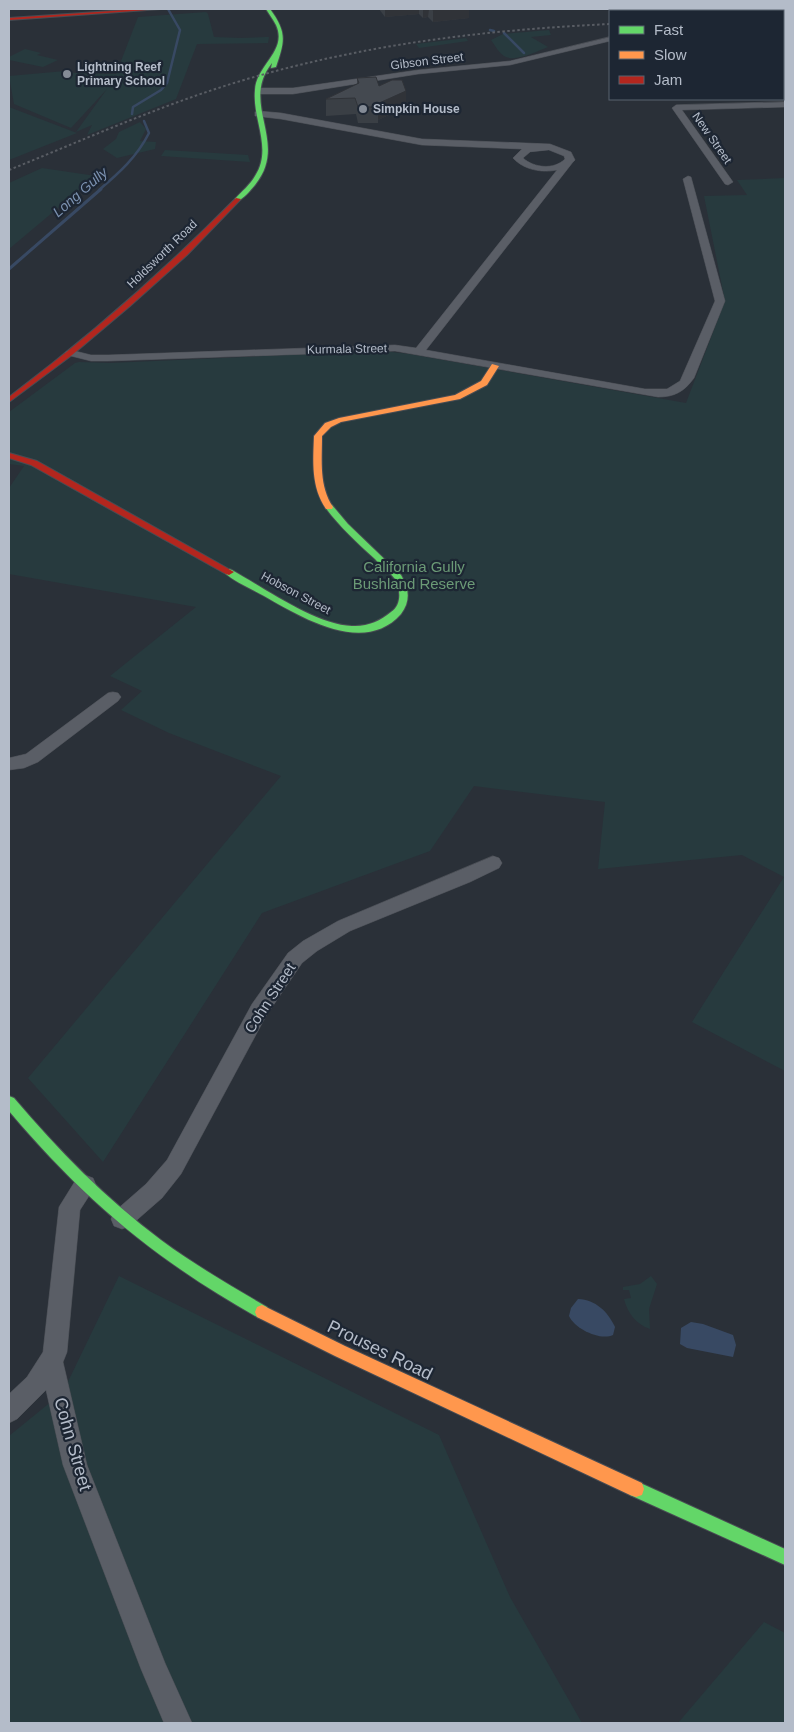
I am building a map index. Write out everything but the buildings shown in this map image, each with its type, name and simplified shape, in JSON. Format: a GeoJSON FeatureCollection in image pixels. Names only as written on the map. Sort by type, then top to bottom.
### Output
{"type":"FeatureCollection","features":[{"type":"Feature","properties":{"kind":"main road"},"geometry":{"type":"LineString","coordinates":[[9,19],[167,9]]}},
{"type":"Feature","properties":{"kind":"main road","name":"Holdsworth Road"},"geometry":{"type":"LineString","coordinates":[[9,400],[71,353],[157,280],[255,181],[262,171],[268,155],[266,140],[258,114],[259,91],[270,73],[283,34],[281,26],[268,9]]}},
{"type":"Feature","properties":{"kind":"main road","name":"Hobson Street"},"geometry":{"type":"LineString","coordinates":[[9,455],[34,463],[315,620],[329,626],[346,629],[368,628],[382,623],[398,612],[406,597],[405,587],[398,577],[344,526],[323,500],[319,483],[318,436],[328,425],[339,420],[464,394],[484,383],[495,366]]}},
{"type":"Feature","properties":{"kind":"main road","name":"Prouses Road"},"geometry":{"type":"LineString","coordinates":[[9,1102],[41,1140],[122,1219],[184,1267],[227,1293],[275,1318],[514,1432],[785,1557]]}},
{"type":"Feature","properties":{"kind":"street","name":"Gibson Street"},"geometry":{"type":"LineString","coordinates":[[259,91],[293,91],[418,72],[510,63],[609,39]]}},
{"type":"Feature","properties":{"kind":"street","name":"New Street"},"geometry":{"type":"LineString","coordinates":[[728,182],[676,108],[785,104]]}},
{"type":"Feature","properties":{"kind":"street"},"geometry":{"type":"LineString","coordinates":[[258,114],[276,115],[409,140],[476,146],[550,147],[568,154],[570,160],[420,352]]}},
{"type":"Feature","properties":{"kind":"street"},"geometry":{"type":"LineString","coordinates":[[476,146],[496,150],[524,163],[547,168],[566,165]]}},
{"type":"Feature","properties":{"kind":"street"},"geometry":{"type":"LineString","coordinates":[[541,147],[520,154],[518,158],[546,182],[546,192]]}},
{"type":"Feature","properties":{"kind":"street","name":"Kurmala Street"},"geometry":{"type":"LineString","coordinates":[[71,353],[108,358],[395,348],[645,393],[666,394],[680,388],[693,367],[720,302],[688,179]]}},
{"type":"Feature","properties":{"kind":"street"},"geometry":{"type":"LineString","coordinates":[[9,764],[24,762],[32,758],[113,697]]}},
{"type":"Feature","properties":{"kind":"street","name":"Cohn Street"},"geometry":{"type":"LineString","coordinates":[[122,1219],[154,1191],[177,1163],[259,1010],[295,958],[310,946],[344,926],[464,877],[493,863]]}},
{"type":"Feature","properties":{"kind":"street","name":"Cohn Street"},"geometry":{"type":"LineString","coordinates":[[85,1185],[70,1207],[55,1352],[51,1362],[75,1465],[154,1669],[178,1723]]}},
{"type":"Feature","properties":{"kind":"street"},"geometry":{"type":"LineString","coordinates":[[9,1411],[35,1385],[51,1362]]}},
{"type":"Feature","properties":{"kind":"green space"},"geometry":{"type":"Polygon","coordinates":[[[206,12],[214,37],[269,37],[268,43],[197,44],[176,99],[87,135],[92,125],[76,132],[107,89],[71,128],[14,104],[9,76],[65,71],[116,74],[138,17],[206,12]]]}},
{"type":"Feature","properties":{"kind":"green space"},"geometry":{"type":"Polygon","coordinates":[[[549,30],[551,35],[531,37],[548,47],[520,57],[509,58],[504,56],[498,51],[491,40],[503,34],[549,30]]]}},
{"type":"Feature","properties":{"kind":"green space"},"geometry":{"type":"Polygon","coordinates":[[[466,38],[468,41],[419,48],[416,44],[466,38]]]}},
{"type":"Feature","properties":{"kind":"green space"},"geometry":{"type":"Polygon","coordinates":[[[25,49],[41,53],[37,55],[58,60],[43,67],[9,60],[9,57],[25,49]]]}},
{"type":"Feature","properties":{"kind":"green space"},"geometry":{"type":"Polygon","coordinates":[[[9,107],[77,133],[9,160],[9,107]]]}},
{"type":"Feature","properties":{"kind":"green space"},"geometry":{"type":"Polygon","coordinates":[[[140,122],[146,129],[140,141],[156,142],[155,149],[117,158],[103,149],[116,139],[119,132],[140,122]]]}},
{"type":"Feature","properties":{"kind":"green space"},"geometry":{"type":"Polygon","coordinates":[[[165,150],[248,155],[250,162],[161,156],[165,150]]]}},
{"type":"Feature","properties":{"kind":"green space"},"geometry":{"type":"Polygon","coordinates":[[[42,168],[96,176],[9,249],[9,183],[42,168]]]}},
{"type":"Feature","properties":{"kind":"green space","name":"California Gully Bushland Reserve"},"geometry":{"type":"Polygon","coordinates":[[[785,178],[785,1071],[692,1022],[784,877],[742,855],[598,869],[605,802],[474,786],[430,851],[262,913],[103,1162],[28,1078],[281,776],[169,733],[121,710],[142,691],[110,676],[196,607],[9,574],[9,488],[24,466],[9,464],[9,412],[75,363],[79,362],[110,363],[287,355],[287,353],[383,351],[686,403],[725,301],[704,196],[747,195],[737,180],[785,178]]]}},
{"type":"Feature","properties":{"kind":"green space"},"geometry":{"type":"Polygon","coordinates":[[[119,1276],[439,1435],[510,1597],[582,1723],[9,1723],[9,1436],[63,1392],[119,1276]]]}},
{"type":"Feature","properties":{"kind":"green space"},"geometry":{"type":"Polygon","coordinates":[[[651,1276],[657,1284],[649,1309],[650,1329],[630,1314],[624,1299],[631,1298],[629,1290],[623,1290],[623,1287],[640,1284],[651,1276]]]}},
{"type":"Feature","properties":{"kind":"green space"},"geometry":{"type":"Polygon","coordinates":[[[764,1622],[785,1633],[785,1723],[678,1723],[764,1622]]]}},
{"type":"Feature","properties":{"kind":"water"},"geometry":{"type":"Polygon","coordinates":[[[578,1299],[596,1304],[605,1311],[615,1327],[613,1335],[601,1336],[588,1333],[572,1321],[569,1316],[571,1308],[578,1299]]]}},
{"type":"Feature","properties":{"kind":"water"},"geometry":{"type":"Polygon","coordinates":[[[691,1322],[703,1324],[733,1335],[736,1345],[733,1357],[687,1348],[680,1344],[681,1328],[691,1322]]]}},
{"type":"Feature","properties":{"kind":"waterway","name":"Long Gully"},"geometry":{"type":"LineString","coordinates":[[132,114],[133,107],[161,90],[167,83],[180,30],[168,9]]}},
{"type":"Feature","properties":{"kind":"waterway"},"geometry":{"type":"LineString","coordinates":[[490,30],[494,31]]}},
{"type":"Feature","properties":{"kind":"waterway"},"geometry":{"type":"LineString","coordinates":[[504,33],[524,53]]}},
{"type":"Feature","properties":{"kind":"waterway","name":"Long Gully"},"geometry":{"type":"LineString","coordinates":[[99,190],[139,150],[149,133],[144,121]]}},
{"type":"Feature","properties":{"kind":"waterway","name":"Long Gully"},"geometry":{"type":"LineString","coordinates":[[9,269],[101,189]]}},
{"type":"Feature","properties":{"kind":"railway"},"geometry":{"type":"LineString","coordinates":[[9,170],[177,102],[280,70],[374,49],[468,35],[609,24]]}},
{"type":"Feature","properties":{"kind":"traffic: fast"},"geometry":{"type":"LineString","coordinates":[[268,9],[281,31],[281,43],[273,67]]}},
{"type":"Feature","properties":{"kind":"traffic: fast"},"geometry":{"type":"LineString","coordinates":[[238,199],[252,185],[262,169],[265,158],[266,146],[257,100],[257,89],[260,77],[278,52]]}},
{"type":"Feature","properties":{"kind":"traffic: fast"},"geometry":{"type":"LineString","coordinates":[[229,572],[295,609],[324,623],[338,627],[367,628],[381,623],[395,614],[402,605],[404,596],[398,577],[345,526],[329,507]]}},
{"type":"Feature","properties":{"kind":"traffic: fast"},"geometry":{"type":"LineString","coordinates":[[9,1102],[65,1165],[125,1220],[189,1269],[262,1312]]}},
{"type":"Feature","properties":{"kind":"traffic: fast"},"geometry":{"type":"LineString","coordinates":[[636,1489],[785,1557]]}},
{"type":"Feature","properties":{"kind":"traffic: slow"},"geometry":{"type":"LineString","coordinates":[[329,507],[321,491],[318,463],[318,436],[328,425],[339,420],[457,397],[484,383],[495,366]]}},
{"type":"Feature","properties":{"kind":"traffic: slow"},"geometry":{"type":"LineString","coordinates":[[262,1312],[340,1351],[636,1489]]}},
{"type":"Feature","properties":{"kind":"traffic: jam"},"geometry":{"type":"LineString","coordinates":[[9,19],[159,9]]}},
{"type":"Feature","properties":{"kind":"traffic: jam"},"geometry":{"type":"LineString","coordinates":[[9,400],[70,354],[128,305],[238,199]]}},
{"type":"Feature","properties":{"kind":"traffic: jam"},"geometry":{"type":"LineString","coordinates":[[9,455],[34,463],[229,572]]}},
{"type":"Feature","properties":{"kind":"place","name":"Lightning Reef Primary School"},"geometry":{"type":"Point","coordinates":[67,74]}},
{"type":"Feature","properties":{"kind":"place","name":"Simpkin House"},"geometry":{"type":"Point","coordinates":[363,109]}}]}
